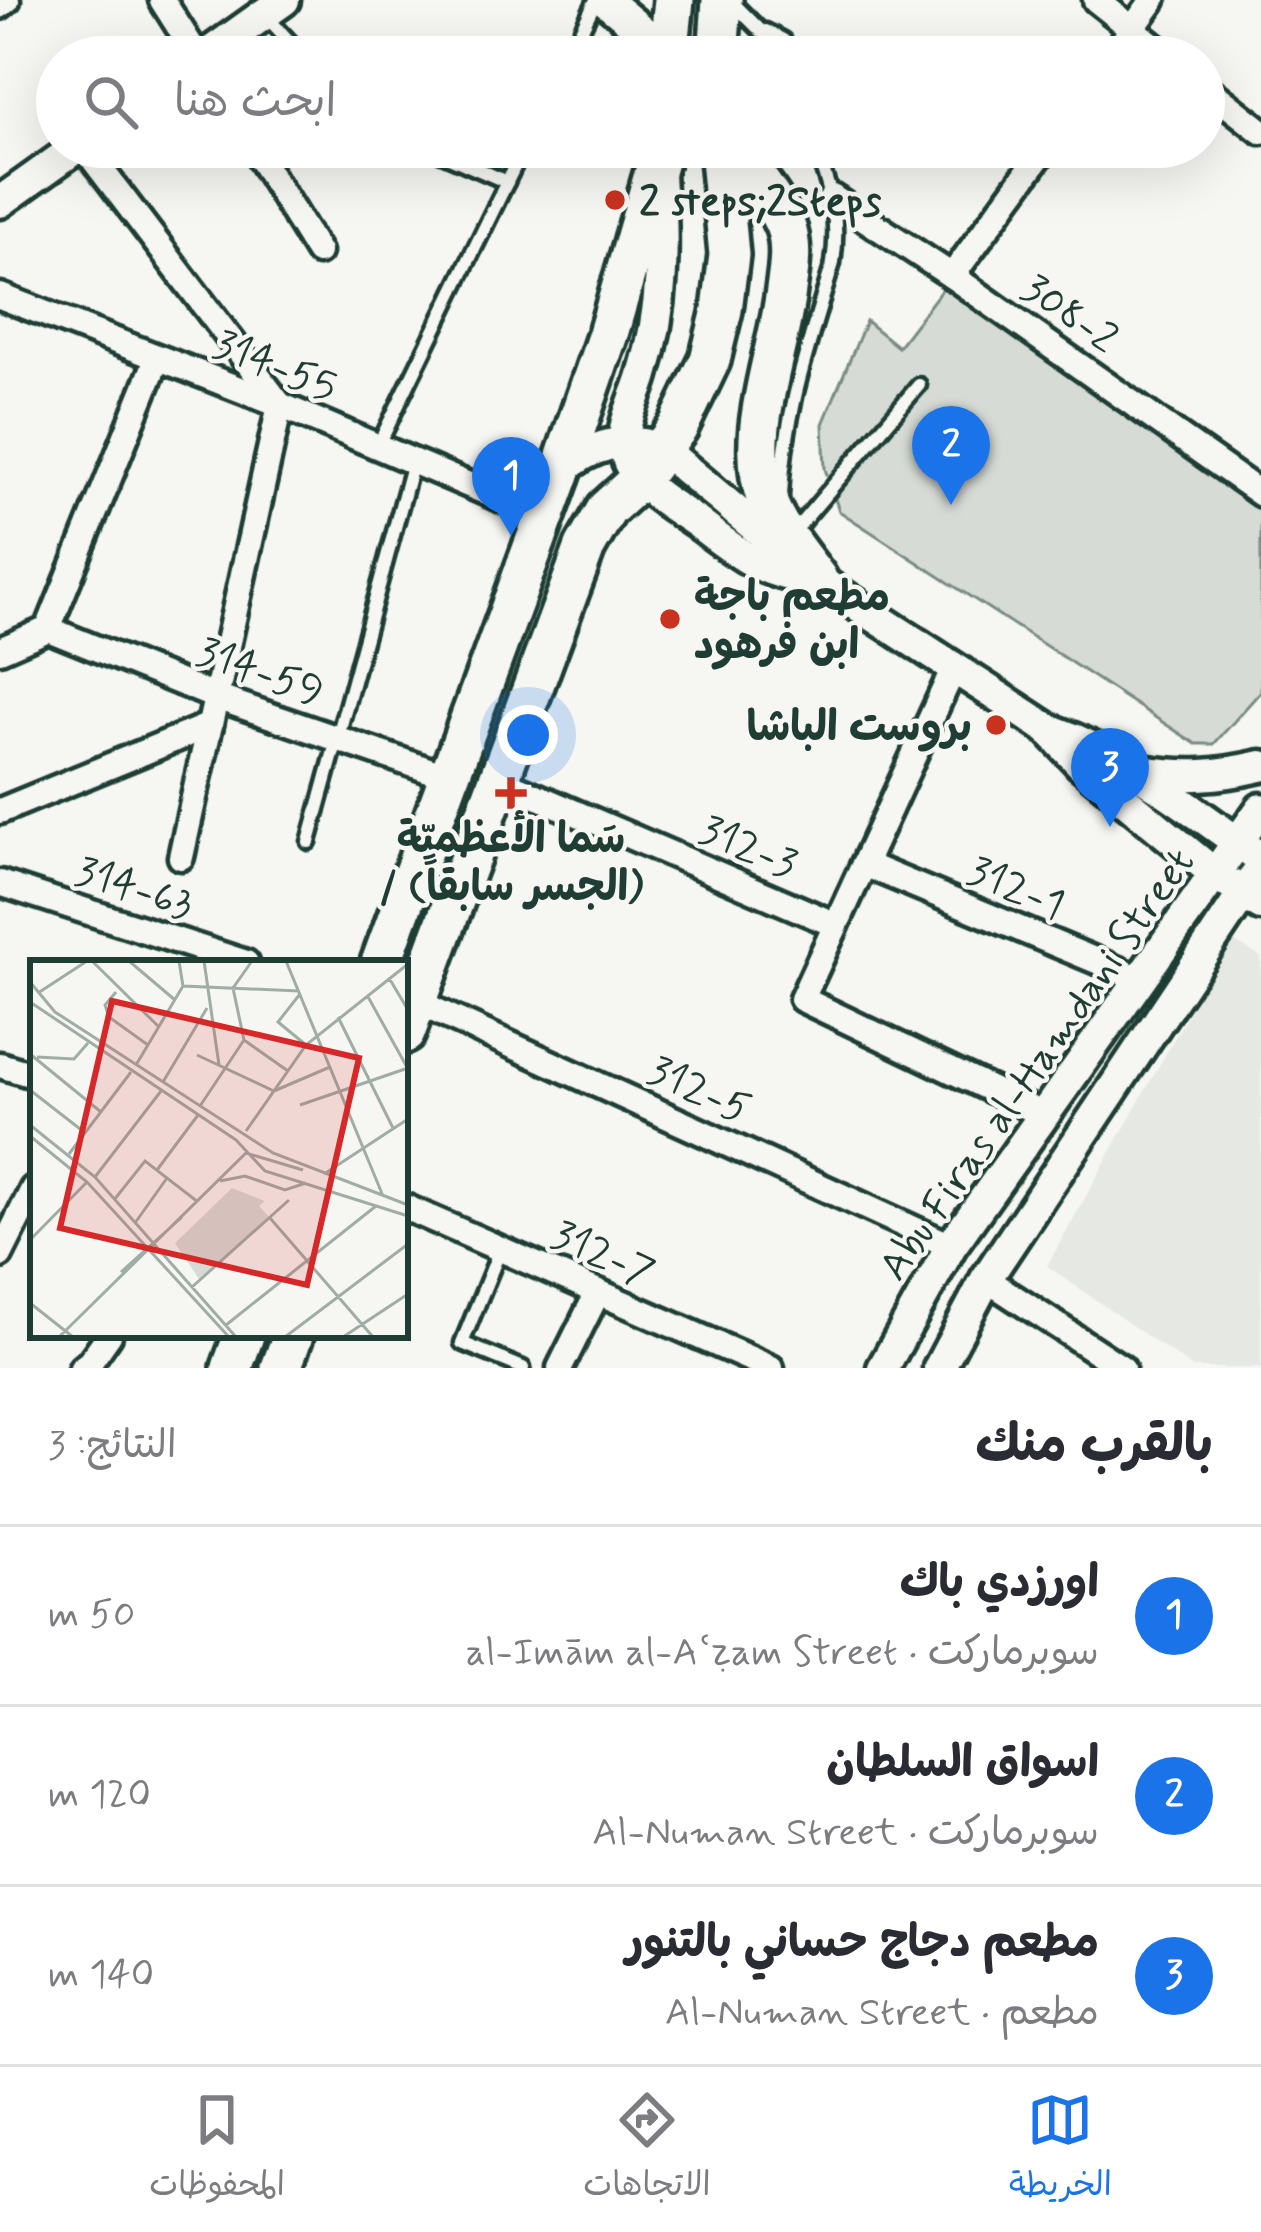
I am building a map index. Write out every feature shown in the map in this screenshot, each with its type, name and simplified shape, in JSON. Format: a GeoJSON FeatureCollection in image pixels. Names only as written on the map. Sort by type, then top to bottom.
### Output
{"type":"FeatureCollection","features":[{"type":"Feature","properties":{"kind":"main road"},"geometry":{"type":"LineString","coordinates":[[671,36],[674,0]]}},
{"type":"Feature","properties":{"kind":"main road"},"geometry":{"type":"LineString","coordinates":[[719,36],[722,0]]}},
{"type":"Feature","properties":{"kind":"main road"},"geometry":{"type":"LineString","coordinates":[[382,960],[561,471],[608,334],[655,168]]}},
{"type":"Feature","properties":{"kind":"main road"},"geometry":{"type":"LineString","coordinates":[[411,1017],[585,547],[642,457],[678,428],[710,360],[729,255],[721,168]]}},
{"type":"Feature","properties":{"kind":"main road"},"geometry":{"type":"LineString","coordinates":[[748,168],[787,228],[790,261],[760,429],[766,498],[787,539],[817,579]]}},
{"type":"Feature","properties":{"kind":"main road"},"geometry":{"type":"LineString","coordinates":[[232,1368],[243,1338]]}},
{"type":"Feature","properties":{"kind":"main road"},"geometry":{"type":"LineString","coordinates":[[281,1368],[292,1338]]}},
{"type":"Feature","properties":{"kind":"street"},"geometry":{"type":"LineString","coordinates":[[0,6],[7,0]]}},
{"type":"Feature","properties":{"kind":"street"},"geometry":{"type":"LineString","coordinates":[[162,0],[187,36]]}},
{"type":"Feature","properties":{"kind":"street"},"geometry":{"type":"LineString","coordinates":[[600,0],[645,36]]}},
{"type":"Feature","properties":{"kind":"street"},"geometry":{"type":"LineString","coordinates":[[1096,0],[1141,36]]}},
{"type":"Feature","properties":{"kind":"street"},"geometry":{"type":"LineString","coordinates":[[1127,36],[1154,0]]}},
{"type":"Feature","properties":{"kind":"street"},"geometry":{"type":"LineString","coordinates":[[232,36],[274,7]]}},
{"type":"Feature","properties":{"kind":"street"},"geometry":{"type":"LineString","coordinates":[[1225,102],[1261,130]]}},
{"type":"Feature","properties":{"kind":"street"},"geometry":{"type":"LineString","coordinates":[[0,202],[50,168]]}},
{"type":"Feature","properties":{"kind":"street"},"geometry":{"type":"LineString","coordinates":[[97,168],[280,405],[181,857]]}},
{"type":"Feature","properties":{"kind":"street"},"geometry":{"type":"LineString","coordinates":[[266,168],[318,252]]}},
{"type":"Feature","properties":{"kind":"street"},"geometry":{"type":"LineString","coordinates":[[660,168],[663,222],[658,322],[626,427],[642,457],[754,563],[786,576],[817,579],[1048,729],[1082,764],[1252,899]]}},
{"type":"Feature","properties":{"kind":"street"},"geometry":{"type":"LineString","coordinates":[[952,275],[1031,168]]}},
{"type":"Feature","properties":{"kind":"street","name":"308-2"},"geometry":{"type":"LineString","coordinates":[[832,197],[952,275],[1261,494]]}},
{"type":"Feature","properties":{"kind":"street","name":"314-55"},"geometry":{"type":"LineString","coordinates":[[0,296],[280,405],[523,508]]}},
{"type":"Feature","properties":{"kind":"street"},"geometry":{"type":"LineString","coordinates":[[0,650],[48,628],[157,359]]}},
{"type":"Feature","properties":{"kind":"street"},"geometry":{"type":"LineString","coordinates":[[561,471],[606,444],[642,457]]}},
{"type":"Feature","properties":{"kind":"street","name":"314-59"},"geometry":{"type":"LineString","coordinates":[[48,628],[216,697],[449,777]]}},
{"type":"Feature","properties":{"kind":"street","name":"312-3"},"geometry":{"type":"LineString","coordinates":[[954,668],[802,999],[1044,1115]]}},
{"type":"Feature","properties":{"kind":"street"},"geometry":{"type":"LineString","coordinates":[[0,811],[210,725]]}},
{"type":"Feature","properties":{"kind":"street"},"geometry":{"type":"LineString","coordinates":[[1048,729],[1090,744],[1137,770],[1250,850]]}},
{"type":"Feature","properties":{"kind":"street"},"geometry":{"type":"LineString","coordinates":[[1137,770],[1222,775],[1261,766]]}},
{"type":"Feature","properties":{"kind":"street","name":"312-3"},"geometry":{"type":"LineString","coordinates":[[499,779],[836,925]]}},
{"type":"Feature","properties":{"kind":"street","name":"Abu Firas al-Hamdani Street"},"geometry":{"type":"LineString","coordinates":[[883,1368],[951,1246],[1215,874],[1250,850],[1261,809]]}},
{"type":"Feature","properties":{"kind":"street","name":"312-1"},"geometry":{"type":"LineString","coordinates":[[864,864],[1141,980]]}},
{"type":"Feature","properties":{"kind":"street","name":"Abu Firas al-Hamdani Street"},"geometry":{"type":"LineString","coordinates":[[939,1368],[986,1280],[1252,899],[1261,867]]}},
{"type":"Feature","properties":{"kind":"street","name":"314-63"},"geometry":{"type":"LineString","coordinates":[[0,883],[237,960]]}},
{"type":"Feature","properties":{"kind":"street","name":"312-5"},"geometry":{"type":"LineString","coordinates":[[411,1017],[951,1246]]}},
{"type":"Feature","properties":{"kind":"street"},"geometry":{"type":"LineString","coordinates":[[0,1065],[30,1074]]}},
{"type":"Feature","properties":{"kind":"street"},"geometry":{"type":"LineString","coordinates":[[0,1255],[30,1195]]}},
{"type":"Feature","properties":{"kind":"street","name":"312-7"},"geometry":{"type":"LineString","coordinates":[[408,1208],[598,1292],[723,1359],[771,1368]]}},
{"type":"Feature","properties":{"kind":"street"},"geometry":{"type":"LineString","coordinates":[[986,1280],[1122,1368]]}},
{"type":"Feature","properties":{"kind":"street"},"geometry":{"type":"LineString","coordinates":[[560,1368],[598,1292]]}},
{"type":"Feature","properties":{"kind":"street"},"geometry":{"type":"LineString","coordinates":[[82,1368],[107,1338]]}},
{"type":"Feature","properties":{"kind":"lane"},"geometry":{"type":"LineString","coordinates":[[580,36],[600,0]]}},
{"type":"Feature","properties":{"kind":"lane"},"geometry":{"type":"LineString","coordinates":[[732,0],[741,14],[775,36]]}},
{"type":"Feature","properties":{"kind":"lane"},"geometry":{"type":"LineString","coordinates":[[274,7],[291,36]]}},
{"type":"Feature","properties":{"kind":"lane"},"geometry":{"type":"LineString","coordinates":[[760,29],[765,36]]}},
{"type":"Feature","properties":{"kind":"lane"},"geometry":{"type":"LineString","coordinates":[[475,168],[507,182]]}},
{"type":"Feature","properties":{"kind":"lane"},"geometry":{"type":"LineString","coordinates":[[377,447],[514,168]]}},
{"type":"Feature","properties":{"kind":"lane"},"geometry":{"type":"LineString","coordinates":[[787,539],[781,495],[791,404],[833,263],[837,217],[823,168]]}},
{"type":"Feature","properties":{"kind":"lane"},"geometry":{"type":"LineString","coordinates":[[787,539],[919,385]]}},
{"type":"Feature","properties":{"kind":"lane"},"geometry":{"type":"LineString","coordinates":[[309,842],[413,462]]}},
{"type":"Feature","properties":{"kind":"lane"},"geometry":{"type":"LineString","coordinates":[[501,1249],[462,1343],[523,1368]]}},
{"type":"Feature","properties":{"kind":"shaded area"},"geometry":{"type":"Polygon","coordinates":[[[952,276],[1261,502],[1261,691],[1214,744],[1196,744],[839,511],[825,469],[823,424],[866,321],[898,347],[952,276]]]}},
{"type":"Feature","properties":{"kind":"shaded area"},"geometry":{"type":"Polygon","coordinates":[[[1230,939],[1261,957],[1261,1368],[1193,1368],[1047,1266],[1230,939]]]}},
{"type":"Feature","properties":{"kind":"place","name":"2 steps;2Steps"},"geometry":{"type":"Point","coordinates":[615,200]}},
{"type":"Feature","properties":{"kind":"place","name":"اسواق السلطان"},"geometry":{"type":"Point","coordinates":[951,505]}},
{"type":"Feature","properties":{"kind":"place","name":"اورزدي باك"},"geometry":{"type":"Point","coordinates":[511,536]}},
{"type":"Feature","properties":{"kind":"place","name":"مطعم باجة ابن فرهود"},"geometry":{"type":"Point","coordinates":[670,619]}},
{"type":"Feature","properties":{"kind":"place","name":"بروست الباشا"},"geometry":{"type":"Point","coordinates":[996,725]}},
{"type":"Feature","properties":{"kind":"place","name":"سَما الأعظميّة / (الجسر سابقاً)"},"geometry":{"type":"Point","coordinates":[511,793]}},
{"type":"Feature","properties":{"kind":"place","name":"مطعم دجاج حساني بالتنور"},"geometry":{"type":"Point","coordinates":[1110,827]}}]}
